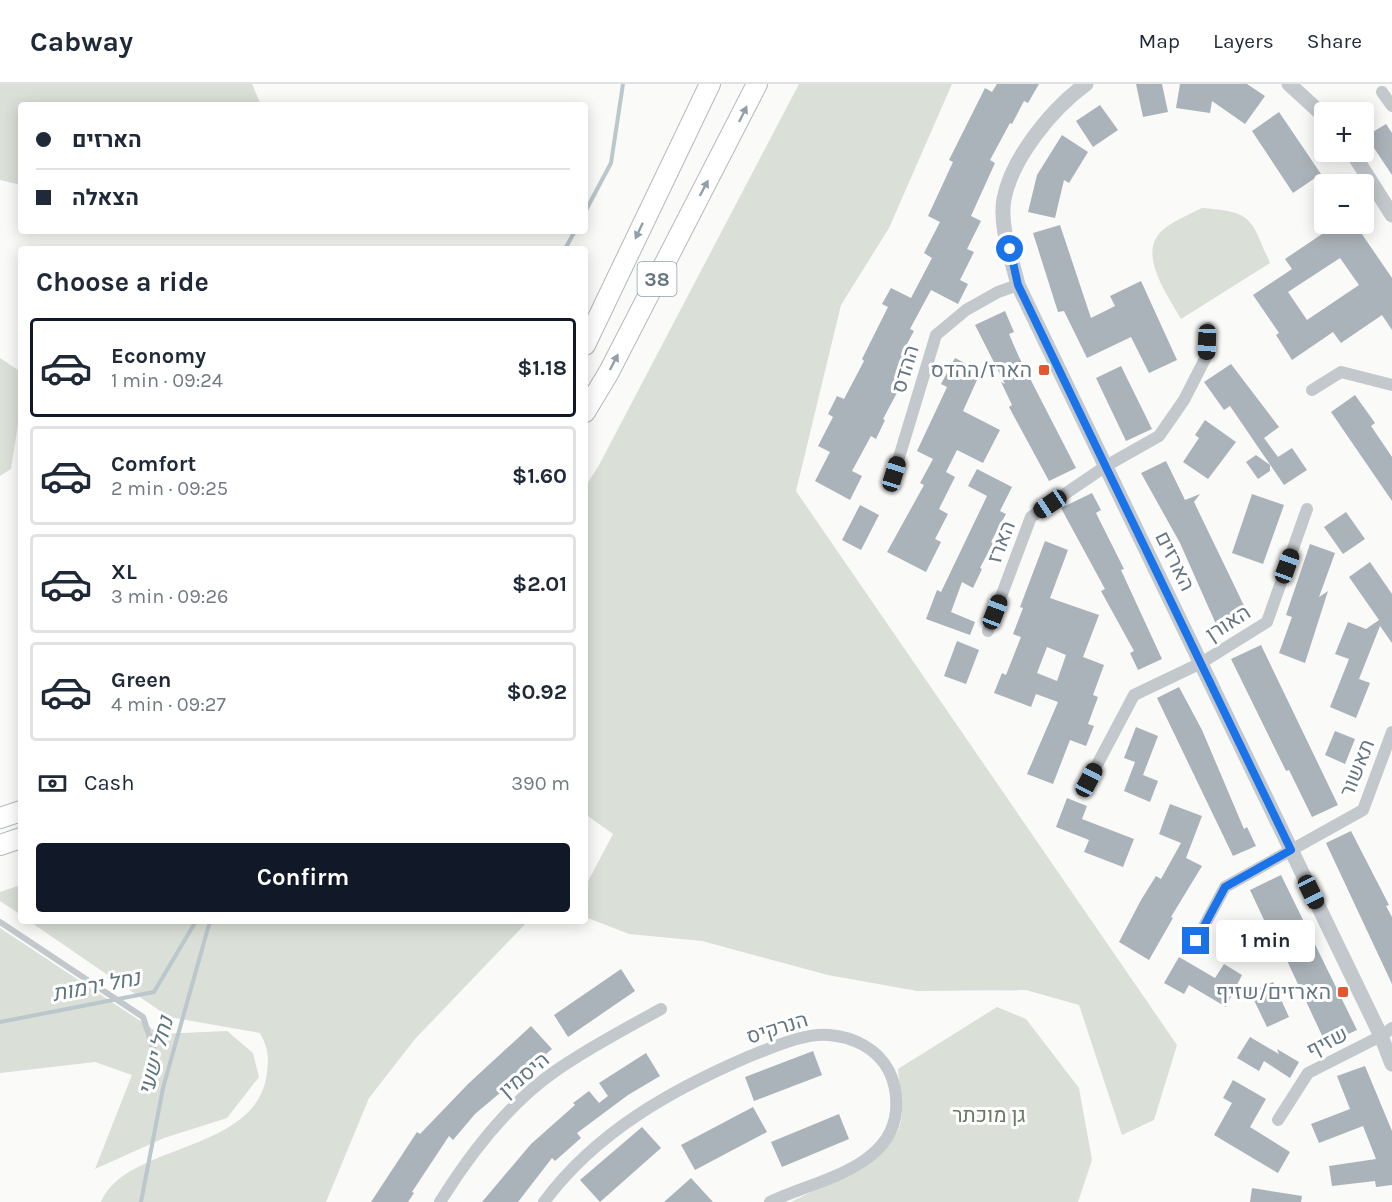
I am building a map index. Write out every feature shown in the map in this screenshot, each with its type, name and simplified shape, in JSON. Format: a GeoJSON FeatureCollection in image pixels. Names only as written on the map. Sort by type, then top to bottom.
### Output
{"type":"FeatureCollection","features":[{"type":"Feature","properties":{"kind":"highway","name":"38"},"geometry":{"type":"LineString","coordinates":[[588,339],[709,84]]}},
{"type":"Feature","properties":{"kind":"highway","name":"38"},"geometry":{"type":"LineString","coordinates":[[588,407],[609,372],[757,84]]}},
{"type":"Feature","properties":{"kind":"highway"},"geometry":{"type":"LineString","coordinates":[[0,818],[18,812]]}},
{"type":"Feature","properties":{"kind":"highway"},"geometry":{"type":"LineString","coordinates":[[0,845],[18,839]]}},
{"type":"Feature","properties":{"kind":"street","name":"הארזים"},"geometry":{"type":"LineString","coordinates":[[1086,84],[1050,118],[1030,142],[1014,172],[1004,200],[1005,230],[1018,285],[1291,850],[1387,1032],[1392,1064]]}},
{"type":"Feature","properties":{"kind":"street"},"geometry":{"type":"LineString","coordinates":[[1289,84],[1314,107]]}},
{"type":"Feature","properties":{"kind":"street"},"geometry":{"type":"LineString","coordinates":[[1382,92],[1392,106]]}},
{"type":"Feature","properties":{"kind":"street"},"geometry":{"type":"LineString","coordinates":[[1358,162],[1392,215]]}},
{"type":"Feature","properties":{"kind":"street","name":"ההדס"},"geometry":{"type":"LineString","coordinates":[[894,474],[936,335],[966,310],[998,292],[1018,285]]}},
{"type":"Feature","properties":{"kind":"street","name":"הארז"},"geometry":{"type":"LineString","coordinates":[[988,631],[1031,517],[1106,466],[1159,436],[1184,400],[1207,356],[1208,328]]}},
{"type":"Feature","properties":{"kind":"street"},"geometry":{"type":"LineString","coordinates":[[1312,390],[1341,372],[1392,385]]}},
{"type":"Feature","properties":{"kind":"street","name":"האורן"},"geometry":{"type":"LineString","coordinates":[[1089,780],[1134,695],[1201,663],[1267,622],[1307,509]]}},
{"type":"Feature","properties":{"kind":"street","name":"תאשור"},"geometry":{"type":"LineString","coordinates":[[1196,941],[1225,887],[1364,810],[1392,732]]}},
{"type":"Feature","properties":{"kind":"street","name":"היסמין"},"geometry":{"type":"LineString","coordinates":[[440,1202],[468,1157],[511,1110],[553,1072],[661,1009]]}},
{"type":"Feature","properties":{"kind":"street","name":"שזיף"},"geometry":{"type":"LineString","coordinates":[[1278,1120],[1308,1073],[1387,1032]]}},
{"type":"Feature","properties":{"kind":"street","name":"הנרקיס"},"geometry":{"type":"LineString","coordinates":[[544,1202],[573,1166],[600,1143],[669,1095],[723,1068],[775,1046],[807,1037],[827,1034],[848,1038],[866,1046],[888,1070],[894,1087],[895,1121],[886,1139],[860,1163],[770,1202]]}},
{"type":"Feature","properties":{"kind":"lane"},"geometry":{"type":"LineString","coordinates":[[0,922],[143,1017],[154,1050]]}},
{"type":"Feature","properties":{"kind":"green space"},"geometry":{"type":"Polygon","coordinates":[[[0,84],[252,84],[260,102],[18,102],[18,184],[0,180],[0,84]]]}},
{"type":"Feature","properties":{"kind":"green space"},"geometry":{"type":"Polygon","coordinates":[[[799,84],[952,84],[889,228],[841,305],[796,491],[1177,1045],[1154,1120],[1122,1135],[1079,1005],[1026,990],[917,991],[828,975],[702,941],[629,934],[588,918],[588,881],[613,834],[588,816],[588,482],[799,84]]]}},
{"type":"Feature","properties":{"kind":"green space"},"geometry":{"type":"Polygon","coordinates":[[[1202,208],[1232,212],[1248,220],[1270,263],[1181,319],[1157,274],[1153,261],[1153,249],[1156,238],[1164,229],[1202,208]]]}},
{"type":"Feature","properties":{"kind":"green space"},"geometry":{"type":"Polygon","coordinates":[[[0,358],[18,370],[18,424],[11,469],[0,476],[0,358]]]}},
{"type":"Feature","properties":{"kind":"green space"},"geometry":{"type":"Polygon","coordinates":[[[18,886],[18,913],[0,901],[0,892],[18,886]]]}},
{"type":"Feature","properties":{"kind":"green space"},"geometry":{"type":"Polygon","coordinates":[[[33,924],[525,924],[415,1039],[369,1098],[326,1202],[101,1202],[115,1183],[136,1168],[218,1133],[241,1118],[259,1099],[267,1072],[268,1057],[260,1033],[169,1017],[33,924]]]}},
{"type":"Feature","properties":{"kind":"green space"},"geometry":{"type":"Polygon","coordinates":[[[0,928],[160,1034],[227,1031],[253,1053],[259,1077],[227,1118],[164,1138],[95,1169],[132,1075],[95,1062],[0,1073],[0,928]]]}},
{"type":"Feature","properties":{"kind":"green space","name":"גן מוכתר"},"geometry":{"type":"Polygon","coordinates":[[[997,1007],[1026,1019],[1079,1088],[1092,1160],[1078,1202],[791,1202],[855,1170],[885,1148],[895,1135],[902,1115],[898,1069],[997,1007]]]}},
{"type":"Feature","properties":{"kind":"building"},"geometry":{"type":"Polygon","coordinates":[[[997,84],[1039,84],[1028,103],[1024,101],[990,160],[995,163],[971,216],[981,221],[967,249],[974,252],[960,280],[968,284],[958,304],[931,290],[910,329],[914,331],[901,355],[906,358],[892,386],[899,389],[883,419],[885,420],[876,439],[871,436],[852,471],[862,476],[850,500],[815,481],[830,452],[818,446],[833,417],[828,414],[837,396],[844,399],[864,361],[862,359],[888,307],[882,304],[891,288],[911,298],[932,258],[924,253],[940,222],[928,216],[953,162],[949,160],[985,88],[992,92],[997,84]]]}},
{"type":"Feature","properties":{"kind":"building"},"geometry":{"type":"Polygon","coordinates":[[[1136,84],[1162,84],[1168,112],[1143,117],[1136,84]]]}},
{"type":"Feature","properties":{"kind":"building"},"geometry":{"type":"Polygon","coordinates":[[[1180,84],[1247,84],[1265,96],[1245,124],[1212,101],[1210,113],[1176,108],[1180,84]]]}},
{"type":"Feature","properties":{"kind":"building"},"geometry":{"type":"Polygon","coordinates":[[[1100,105],[1118,130],[1093,147],[1076,121],[1100,105]]]}},
{"type":"Feature","properties":{"kind":"building"},"geometry":{"type":"Polygon","coordinates":[[[1279,112],[1321,174],[1314,174],[1314,179],[1293,193],[1252,131],[1279,112]]]}},
{"type":"Feature","properties":{"kind":"building"},"geometry":{"type":"Polygon","coordinates":[[[1386,124],[1392,133],[1392,175],[1374,148],[1374,131],[1386,124]]]}},
{"type":"Feature","properties":{"kind":"building"},"geometry":{"type":"Polygon","coordinates":[[[1062,135],[1088,152],[1069,183],[1064,180],[1055,218],[1028,212],[1037,175],[1062,135]]]}},
{"type":"Feature","properties":{"kind":"building"},"geometry":{"type":"Polygon","coordinates":[[[1060,225],[1091,318],[1115,306],[1110,296],[1141,281],[1177,360],[1149,373],[1131,337],[1087,358],[1064,311],[1058,312],[1033,233],[1060,225]]]}},
{"type":"Feature","properties":{"kind":"building"},"geometry":{"type":"Polygon","coordinates":[[[1322,234],[1362,234],[1392,278],[1392,330],[1382,315],[1341,343],[1333,332],[1292,360],[1276,335],[1279,333],[1253,295],[1292,269],[1285,259],[1322,234]],[[1340,258],[1288,292],[1307,320],[1359,285],[1340,258]]]}},
{"type":"Feature","properties":{"kind":"building"},"geometry":{"type":"Polygon","coordinates":[[[1005,311],[1014,332],[1009,334],[1019,357],[1076,468],[1049,481],[1009,407],[1012,405],[1001,382],[1005,384],[975,325],[1005,311]]]}},
{"type":"Feature","properties":{"kind":"building"},"geometry":{"type":"Polygon","coordinates":[[[955,358],[981,371],[963,411],[1000,430],[983,463],[957,450],[946,472],[955,477],[939,509],[948,514],[935,539],[941,542],[926,572],[887,552],[924,485],[920,483],[933,459],[917,451],[947,387],[941,384],[955,358]]]}},
{"type":"Feature","properties":{"kind":"building"},"geometry":{"type":"Polygon","coordinates":[[[1231,364],[1279,427],[1264,438],[1278,457],[1292,448],[1307,470],[1284,485],[1230,406],[1224,410],[1204,382],[1231,364]]]}},
{"type":"Feature","properties":{"kind":"building"},"geometry":{"type":"Polygon","coordinates":[[[1121,366],[1152,429],[1126,441],[1096,378],[1121,366]]]}},
{"type":"Feature","properties":{"kind":"building"},"geometry":{"type":"Polygon","coordinates":[[[1355,395],[1375,423],[1371,426],[1392,457],[1392,501],[1331,412],[1355,395]]]}},
{"type":"Feature","properties":{"kind":"building"},"geometry":{"type":"Polygon","coordinates":[[[1205,420],[1236,442],[1208,479],[1183,462],[1199,438],[1195,435],[1205,420]]]}},
{"type":"Feature","properties":{"kind":"building"},"geometry":{"type":"Polygon","coordinates":[[[1256,455],[1270,465],[1270,471],[1258,479],[1246,462],[1256,455]]]}},
{"type":"Feature","properties":{"kind":"building"},"geometry":{"type":"Polygon","coordinates":[[[1166,461],[1185,500],[1200,494],[1194,502],[1249,616],[1219,631],[1180,543],[1141,473],[1166,461]]]}},
{"type":"Feature","properties":{"kind":"building"},"geometry":{"type":"Polygon","coordinates":[[[977,469],[1012,487],[1000,511],[1006,514],[991,542],[993,543],[973,588],[962,582],[951,612],[975,622],[970,635],[926,619],[937,590],[941,592],[987,496],[968,486],[977,469]]]}},
{"type":"Feature","properties":{"kind":"building"},"geometry":{"type":"Polygon","coordinates":[[[1092,493],[1101,510],[1096,513],[1124,569],[1121,570],[1162,659],[1138,670],[1130,653],[1134,651],[1101,591],[1105,589],[1061,508],[1092,493]]]}},
{"type":"Feature","properties":{"kind":"building"},"geometry":{"type":"Polygon","coordinates":[[[1252,494],[1284,505],[1263,564],[1232,553],[1252,494]]]}},
{"type":"Feature","properties":{"kind":"building"},"geometry":{"type":"Polygon","coordinates":[[[860,505],[879,515],[861,550],[842,540],[860,505]]]}},
{"type":"Feature","properties":{"kind":"building"},"geometry":{"type":"Polygon","coordinates":[[[1346,512],[1365,539],[1343,554],[1324,527],[1346,512]]]}},
{"type":"Feature","properties":{"kind":"building"},"geometry":{"type":"Polygon","coordinates":[[[1045,541],[1068,550],[1050,598],[1099,615],[1083,657],[1104,665],[1093,695],[1098,697],[1088,724],[1094,726],[1086,746],[1070,740],[1053,784],[1027,774],[1058,702],[1036,694],[1031,707],[994,693],[1002,673],[1006,675],[1021,637],[1013,634],[1023,608],[1020,607],[1045,541]],[[1047,647],[1037,673],[1057,681],[1066,655],[1047,647]]]}},
{"type":"Feature","properties":{"kind":"building"},"geometry":{"type":"Polygon","coordinates":[[[1310,544],[1335,553],[1319,597],[1328,591],[1305,663],[1279,653],[1292,617],[1286,615],[1310,544]]]}},
{"type":"Feature","properties":{"kind":"building"},"geometry":{"type":"Polygon","coordinates":[[[1370,562],[1392,594],[1392,643],[1380,626],[1359,679],[1370,683],[1356,718],[1330,707],[1349,659],[1335,654],[1348,622],[1366,629],[1379,620],[1349,577],[1370,562]]]}},
{"type":"Feature","properties":{"kind":"building"},"geometry":{"type":"Polygon","coordinates":[[[957,641],[979,650],[966,684],[944,676],[957,641]]]}},
{"type":"Feature","properties":{"kind":"building"},"geometry":{"type":"Polygon","coordinates":[[[1261,645],[1338,805],[1312,817],[1289,770],[1286,771],[1231,659],[1261,645]]]}},
{"type":"Feature","properties":{"kind":"building"},"geometry":{"type":"Polygon","coordinates":[[[1179,687],[1202,730],[1244,829],[1247,827],[1256,846],[1233,856],[1157,698],[1179,687]]]}},
{"type":"Feature","properties":{"kind":"building"},"geometry":{"type":"Polygon","coordinates":[[[1136,727],[1158,736],[1143,775],[1158,781],[1150,802],[1124,791],[1135,762],[1124,758],[1136,727]]]}},
{"type":"Feature","properties":{"kind":"building"},"geometry":{"type":"Polygon","coordinates":[[[1335,731],[1355,739],[1345,764],[1325,755],[1335,731]]]}},
{"type":"Feature","properties":{"kind":"building"},"geometry":{"type":"Polygon","coordinates":[[[1067,798],[1087,806],[1082,819],[1134,839],[1123,867],[1084,852],[1089,840],[1056,827],[1067,798]]]}},
{"type":"Feature","properties":{"kind":"building"},"geometry":{"type":"Polygon","coordinates":[[[1170,804],[1202,816],[1186,858],[1202,866],[1171,917],[1173,918],[1149,960],[1119,942],[1156,876],[1161,879],[1181,843],[1159,834],[1170,804]]]}},
{"type":"Feature","properties":{"kind":"building"},"geometry":{"type":"Polygon","coordinates":[[[1351,831],[1389,905],[1386,906],[1392,917],[1392,984],[1326,843],[1351,831]]]}},
{"type":"Feature","properties":{"kind":"building"},"geometry":{"type":"Polygon","coordinates":[[[1281,875],[1357,1030],[1326,1044],[1275,935],[1265,922],[1250,890],[1281,875]]]}},
{"type":"Feature","properties":{"kind":"building"},"geometry":{"type":"Polygon","coordinates":[[[1249,930],[1259,953],[1239,962],[1229,939],[1249,930]]]}},
{"type":"Feature","properties":{"kind":"building"},"geometry":{"type":"Polygon","coordinates":[[[1179,957],[1215,978],[1224,964],[1242,975],[1226,1007],[1189,985],[1184,994],[1164,983],[1179,957]]]}},
{"type":"Feature","properties":{"kind":"building"},"geometry":{"type":"Polygon","coordinates":[[[621,969],[635,991],[568,1037],[554,1015],[621,969]]]}},
{"type":"Feature","properties":{"kind":"building"},"geometry":{"type":"Polygon","coordinates":[[[1273,982],[1289,1017],[1267,1027],[1250,992],[1273,982]]]}},
{"type":"Feature","properties":{"kind":"building"},"geometry":{"type":"Polygon","coordinates":[[[531,1026],[552,1049],[475,1114],[453,1140],[449,1136],[412,1192],[414,1193],[408,1202],[371,1202],[417,1132],[420,1134],[468,1084],[531,1026]]]}},
{"type":"Feature","properties":{"kind":"building"},"geometry":{"type":"Polygon","coordinates":[[[1250,1037],[1279,1054],[1277,1049],[1299,1062],[1290,1078],[1264,1061],[1259,1071],[1237,1058],[1250,1037]]]}},
{"type":"Feature","properties":{"kind":"building"},"geometry":{"type":"Polygon","coordinates":[[[813,1051],[822,1075],[754,1101],[745,1077],[813,1051]]]}},
{"type":"Feature","properties":{"kind":"building"},"geometry":{"type":"Polygon","coordinates":[[[646,1053],[660,1076],[628,1095],[577,1133],[581,1138],[555,1161],[552,1158],[518,1202],[482,1202],[531,1144],[575,1105],[573,1103],[589,1091],[599,1103],[608,1096],[599,1083],[646,1053]]]}},
{"type":"Feature","properties":{"kind":"building"},"geometry":{"type":"Polygon","coordinates":[[[1365,1066],[1392,1131],[1392,1185],[1376,1187],[1375,1181],[1332,1186],[1329,1166],[1376,1159],[1363,1126],[1319,1143],[1311,1124],[1350,1109],[1337,1076],[1365,1066]]]}},
{"type":"Feature","properties":{"kind":"building"},"geometry":{"type":"Polygon","coordinates":[[[1233,1080],[1266,1099],[1250,1127],[1290,1152],[1278,1173],[1214,1135],[1232,1103],[1223,1098],[1233,1080]]]}},
{"type":"Feature","properties":{"kind":"building"},"geometry":{"type":"Polygon","coordinates":[[[753,1107],[767,1132],[695,1170],[681,1145],[753,1107]]]}},
{"type":"Feature","properties":{"kind":"building"},"geometry":{"type":"Polygon","coordinates":[[[839,1114],[849,1139],[782,1167],[771,1142],[839,1114]]]}},
{"type":"Feature","properties":{"kind":"building"},"geometry":{"type":"Polygon","coordinates":[[[642,1127],[661,1148],[600,1202],[580,1180],[642,1127]]]}},
{"type":"Feature","properties":{"kind":"building"},"geometry":{"type":"Polygon","coordinates":[[[691,1178],[713,1202],[664,1202],[691,1178]]]}},
{"type":"Feature","properties":{"kind":"building"},"geometry":{"type":"Polygon","coordinates":[[[1252,1188],[1302,1196],[1301,1202],[1250,1202],[1252,1188]]]}},
{"type":"Feature","properties":{"kind":"waterway","name":"נחל ישעי"},"geometry":{"type":"LineString","coordinates":[[588,206],[611,163],[623,84]]}},
{"type":"Feature","properties":{"kind":"waterway","name":"נחל ישעי"},"geometry":{"type":"LineString","coordinates":[[567,246],[573,234]]}},
{"type":"Feature","properties":{"kind":"waterway","name":"נחל ירמות"},"geometry":{"type":"LineString","coordinates":[[0,1022],[154,992],[194,924]]}},
{"type":"Feature","properties":{"kind":"waterway","name":"נחל ישעי"},"geometry":{"type":"LineString","coordinates":[[141,1202],[163,1088],[209,924]]}},
{"type":"Feature","properties":{"kind":"place","name":"הארז/ההדס"},"geometry":{"type":"Point","coordinates":[1044,370]}},
{"type":"Feature","properties":{"kind":"place","name":"הארזים/שזיף"},"geometry":{"type":"Point","coordinates":[1343,992]}},
{"type":"Feature","properties":{"kind":"route"},"geometry":{"type":"LineString","coordinates":[[1010,249],[1018,285],[1291,850],[1225,887],[1196,941]]}}]}
